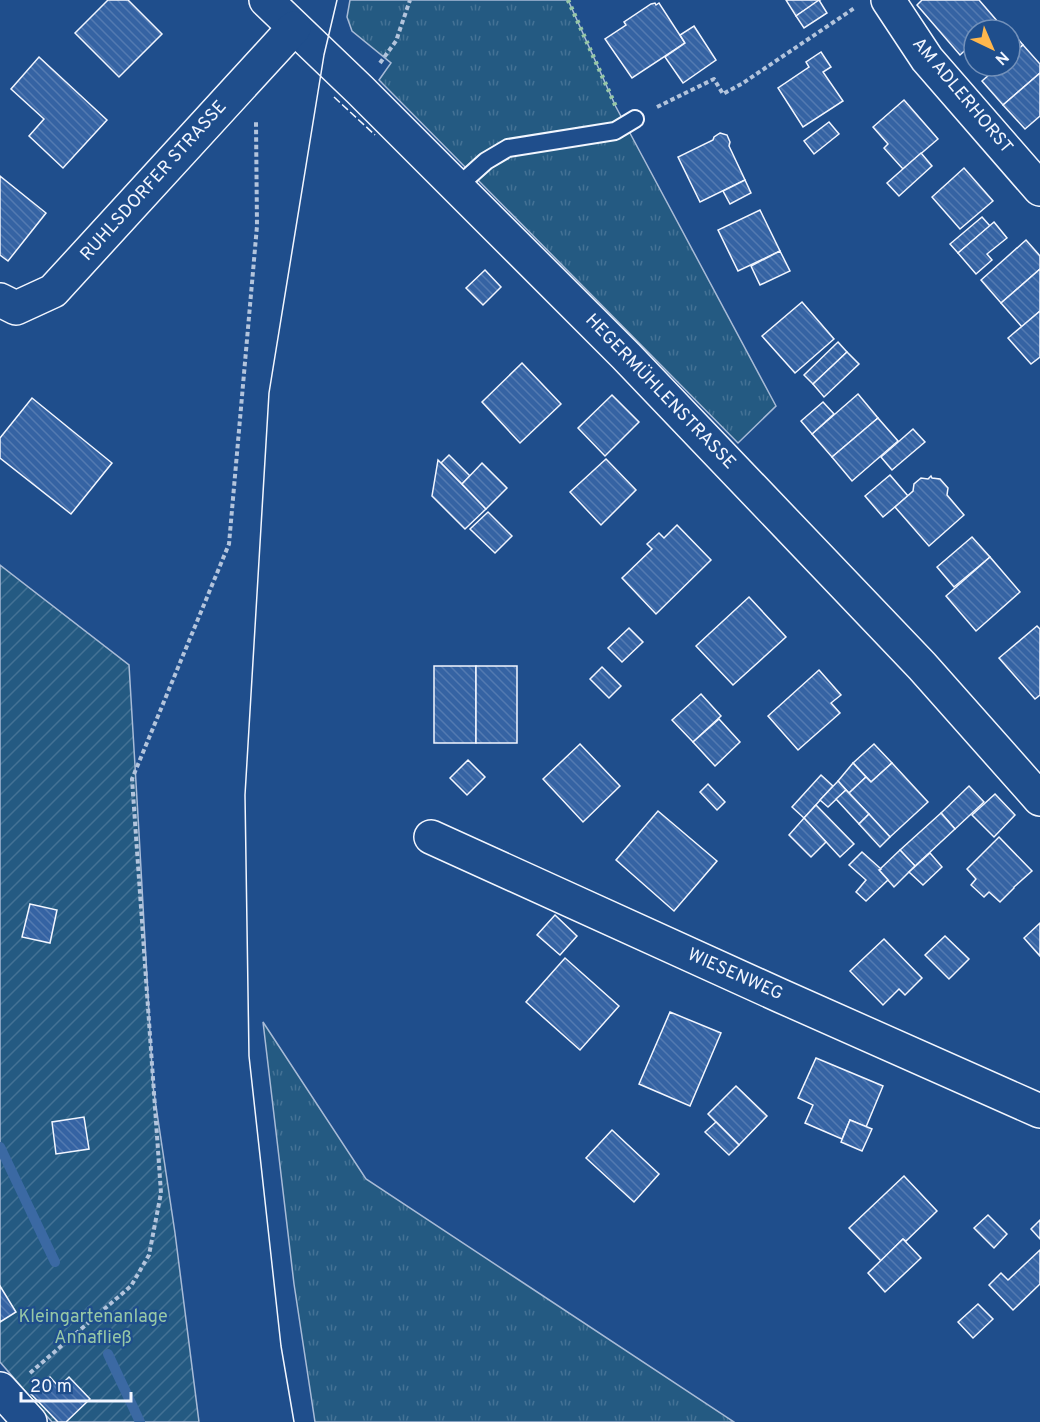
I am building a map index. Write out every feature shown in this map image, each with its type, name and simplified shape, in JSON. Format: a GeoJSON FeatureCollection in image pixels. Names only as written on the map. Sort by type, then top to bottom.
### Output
{"type":"FeatureCollection","features":[{"type":"Feature","properties":{"kind":"street","name":"HEGERMÜHLENSTRASSE"},"geometry":{"type":"LineString","coordinates":[[266,0],[360,90],[626,356],[1035,783]]}},
{"type":"Feature","properties":{"kind":"street","name":"AM ADLERHORST"},"geometry":{"type":"LineString","coordinates":[[888,0],[927,59],[1040,189]]}},
{"type":"Feature","properties":{"kind":"street","name":"RUHLSDORFER STRASSE"},"geometry":{"type":"LineString","coordinates":[[0,300],[16,308],[53,291],[294,28]]}},
{"type":"Feature","properties":{"kind":"street","name":"WIESENWEG"},"geometry":{"type":"LineString","coordinates":[[431,837],[1040,1111]]}},
{"type":"Feature","properties":{"kind":"street"},"geometry":{"type":"LineString","coordinates":[[3,1392],[30,1422]]}},
{"type":"Feature","properties":{"kind":"lane"},"geometry":{"type":"LineString","coordinates":[[457,188],[486,161],[508,148],[615,131],[635,118]]}},
{"type":"Feature","properties":{"kind":"path"},"geometry":{"type":"LineString","coordinates":[[360,90],[396,41],[410,0]]}},
{"type":"Feature","properties":{"kind":"path"},"geometry":{"type":"LineString","coordinates":[[635,118],[714,79],[723,94],[857,6]]}},
{"type":"Feature","properties":{"kind":"path"},"geometry":{"type":"LineString","coordinates":[[3,1392],[130,1286],[149,1255],[159,1204],[161,1193],[132,779],[229,544],[257,226],[255,70]]}},
{"type":"Feature","properties":{"kind":"green space"},"geometry":{"type":"Polygon","coordinates":[[[350,0],[568,0],[616,107],[776,406],[738,443],[379,80],[391,63],[352,31],[347,17],[350,0]]]}},
{"type":"Feature","properties":{"kind":"green space","name":"Kleingartenanlage Annafließ"},"geometry":{"type":"Polygon","coordinates":[[[0,565],[129,665],[153,1086],[175,1233],[199,1422],[52,1422],[0,1362],[0,565]]]}},
{"type":"Feature","properties":{"kind":"green space"},"geometry":{"type":"Polygon","coordinates":[[[263,1022],[366,1179],[734,1422],[315,1422],[294,1284],[263,1022]]]}},
{"type":"Feature","properties":{"kind":"building"},"geometry":{"type":"Polygon","coordinates":[[[108,0],[128,0],[162,34],[119,77],[75,33],[108,0]]]}},
{"type":"Feature","properties":{"kind":"building"},"geometry":{"type":"Polygon","coordinates":[[[786,0],[820,0],[796,16],[786,0]]]}},
{"type":"Feature","properties":{"kind":"building"},"geometry":{"type":"Polygon","coordinates":[[[819,0],[827,13],[804,28],[796,16],[819,0]]]}},
{"type":"Feature","properties":{"kind":"building"},"geometry":{"type":"Polygon","coordinates":[[[922,0],[979,0],[995,18],[962,18],[962,53],[960,55],[917,5],[922,0]]]}},
{"type":"Feature","properties":{"kind":"building"},"geometry":{"type":"Polygon","coordinates":[[[655,3],[656,5],[659,3],[685,43],[632,78],[605,39],[626,25],[624,22],[655,3]]]}},
{"type":"Feature","properties":{"kind":"building"},"geometry":{"type":"Polygon","coordinates":[[[694,26],[716,60],[683,83],[665,57],[685,43],[680,35],[694,26]]]}},
{"type":"Feature","properties":{"kind":"building"},"geometry":{"type":"Polygon","coordinates":[[[1022,46],[1040,64],[1040,73],[1003,105],[982,81],[985,78],[1022,78],[1022,46]]]}},
{"type":"Feature","properties":{"kind":"building"},"geometry":{"type":"Polygon","coordinates":[[[821,52],[831,67],[823,72],[843,101],[803,127],[778,88],[809,67],[806,62],[821,52]]]}},
{"type":"Feature","properties":{"kind":"building"},"geometry":{"type":"Polygon","coordinates":[[[39,57],[107,120],[63,168],[29,136],[44,119],[11,89],[39,57]]]}},
{"type":"Feature","properties":{"kind":"building"},"geometry":{"type":"Polygon","coordinates":[[[1040,73],[1040,116],[1025,129],[1003,105],[1040,73]]]}},
{"type":"Feature","properties":{"kind":"building"},"geometry":{"type":"Polygon","coordinates":[[[904,100],[938,139],[903,169],[884,148],[888,144],[873,127],[904,100]]]}},
{"type":"Feature","properties":{"kind":"building"},"geometry":{"type":"Polygon","coordinates":[[[829,122],[839,134],[814,154],[804,141],[829,122]]]}},
{"type":"Feature","properties":{"kind":"building"},"geometry":{"type":"Polygon","coordinates":[[[720,133],[727,135],[729,146],[745,180],[700,202],[678,157],[713,140],[720,133]]]}},
{"type":"Feature","properties":{"kind":"building"},"geometry":{"type":"Polygon","coordinates":[[[921,153],[932,166],[899,196],[887,183],[921,153]]]}},
{"type":"Feature","properties":{"kind":"building"},"geometry":{"type":"Polygon","coordinates":[[[964,168],[993,201],[960,229],[932,197],[964,168]]]}},
{"type":"Feature","properties":{"kind":"building"},"geometry":{"type":"Polygon","coordinates":[[[0,176],[46,213],[8,261],[0,255],[0,176]]]}},
{"type":"Feature","properties":{"kind":"building"},"geometry":{"type":"Polygon","coordinates":[[[745,180],[751,193],[730,204],[723,191],[745,180]]]}},
{"type":"Feature","properties":{"kind":"building"},"geometry":{"type":"Polygon","coordinates":[[[760,210],[780,251],[738,271],[718,230],[760,210]]]}},
{"type":"Feature","properties":{"kind":"building"},"geometry":{"type":"Polygon","coordinates":[[[982,217],[990,226],[958,253],[950,244],[982,217]]]}},
{"type":"Feature","properties":{"kind":"building"},"geometry":{"type":"Polygon","coordinates":[[[994,222],[1007,238],[987,254],[992,260],[976,274],[958,253],[994,222]]]}},
{"type":"Feature","properties":{"kind":"building"},"geometry":{"type":"Polygon","coordinates":[[[1026,240],[1040,256],[1040,269],[1001,303],[981,280],[1026,240]]]}},
{"type":"Feature","properties":{"kind":"building"},"geometry":{"type":"Polygon","coordinates":[[[780,251],[790,271],[760,285],[751,266],[780,251]]]}},
{"type":"Feature","properties":{"kind":"building"},"geometry":{"type":"Polygon","coordinates":[[[1040,269],[1040,311],[1022,327],[1001,303],[1040,269]]]}},
{"type":"Feature","properties":{"kind":"building"},"geometry":{"type":"Polygon","coordinates":[[[485,270],[501,287],[483,305],[466,288],[485,270]]]}},
{"type":"Feature","properties":{"kind":"building"},"geometry":{"type":"Polygon","coordinates":[[[802,302],[834,339],[795,373],[762,336],[802,302]]]}},
{"type":"Feature","properties":{"kind":"building"},"geometry":{"type":"Polygon","coordinates":[[[1040,311],[1040,357],[1031,364],[1008,338],[1040,311]]]}},
{"type":"Feature","properties":{"kind":"building"},"geometry":{"type":"Polygon","coordinates":[[[838,342],[847,352],[813,384],[804,375],[838,342]]]}},
{"type":"Feature","properties":{"kind":"building"},"geometry":{"type":"Polygon","coordinates":[[[847,352],[859,364],[824,397],[813,384],[847,352]]]}},
{"type":"Feature","properties":{"kind":"building"},"geometry":{"type":"Polygon","coordinates":[[[522,363],[561,404],[520,443],[482,402],[522,363]]]}},
{"type":"Feature","properties":{"kind":"building"},"geometry":{"type":"Polygon","coordinates":[[[858,394],[878,418],[832,457],[812,434],[858,394]]]}},
{"type":"Feature","properties":{"kind":"building"},"geometry":{"type":"Polygon","coordinates":[[[612,395],[639,422],[605,456],[578,428],[612,395]]]}},
{"type":"Feature","properties":{"kind":"building"},"geometry":{"type":"Polygon","coordinates":[[[32,398],[112,463],[71,514],[0,458],[0,438],[32,398]]]}},
{"type":"Feature","properties":{"kind":"building"},"geometry":{"type":"Polygon","coordinates":[[[823,402],[834,414],[812,434],[801,421],[823,402]]]}},
{"type":"Feature","properties":{"kind":"building"},"geometry":{"type":"Polygon","coordinates":[[[878,418],[898,441],[852,481],[832,457],[878,418]]]}},
{"type":"Feature","properties":{"kind":"building"},"geometry":{"type":"Polygon","coordinates":[[[913,429],[925,442],[892,470],[881,457],[913,429]]]}},
{"type":"Feature","properties":{"kind":"building"},"geometry":{"type":"Polygon","coordinates":[[[449,455],[470,476],[462,484],[441,463],[449,455]]]}},
{"type":"Feature","properties":{"kind":"building"},"geometry":{"type":"Polygon","coordinates":[[[606,459],[636,490],[601,525],[570,492],[606,459]]]}},
{"type":"Feature","properties":{"kind":"building"},"geometry":{"type":"Polygon","coordinates":[[[438,460],[486,509],[465,529],[432,496],[438,460]]]}},
{"type":"Feature","properties":{"kind":"building"},"geometry":{"type":"Polygon","coordinates":[[[482,463],[507,488],[486,509],[462,484],[482,463]]]}},
{"type":"Feature","properties":{"kind":"building"},"geometry":{"type":"Polygon","coordinates":[[[890,475],[908,496],[883,517],[865,496],[890,475]]]}},
{"type":"Feature","properties":{"kind":"building"},"geometry":{"type":"Polygon","coordinates":[[[931,476],[940,479],[948,488],[947,495],[964,515],[929,546],[895,507],[913,491],[914,484],[921,478],[928,479],[931,476]]]}},
{"type":"Feature","properties":{"kind":"building"},"geometry":{"type":"Polygon","coordinates":[[[488,512],[512,536],[495,553],[470,529],[488,512]]]}},
{"type":"Feature","properties":{"kind":"building"},"geometry":{"type":"Polygon","coordinates":[[[677,525],[711,560],[656,614],[622,578],[652,549],[647,544],[659,533],[664,538],[677,525]]]}},
{"type":"Feature","properties":{"kind":"building"},"geometry":{"type":"Polygon","coordinates":[[[972,537],[990,557],[954,587],[937,567],[972,537]]]}},
{"type":"Feature","properties":{"kind":"building"},"geometry":{"type":"Polygon","coordinates":[[[990,557],[1020,592],[976,631],[946,596],[990,557]]]}},
{"type":"Feature","properties":{"kind":"building"},"geometry":{"type":"Polygon","coordinates":[[[749,597],[786,637],[733,685],[696,646],[749,597]]]}},
{"type":"Feature","properties":{"kind":"building"},"geometry":{"type":"Polygon","coordinates":[[[1037,626],[1040,629],[1040,695],[1035,699],[999,658],[1037,626]]]}},
{"type":"Feature","properties":{"kind":"building"},"geometry":{"type":"Polygon","coordinates":[[[629,628],[643,642],[622,662],[608,648],[629,628]]]}},
{"type":"Feature","properties":{"kind":"building"},"geometry":{"type":"Polygon","coordinates":[[[434,666],[476,666],[476,743],[434,743],[434,666]]]}},
{"type":"Feature","properties":{"kind":"building"},"geometry":{"type":"Polygon","coordinates":[[[476,666],[517,666],[517,743],[476,743],[476,666]]]}},
{"type":"Feature","properties":{"kind":"building"},"geometry":{"type":"Polygon","coordinates":[[[602,667],[621,686],[609,698],[590,679],[602,667]]]}},
{"type":"Feature","properties":{"kind":"building"},"geometry":{"type":"Polygon","coordinates":[[[819,670],[841,695],[831,703],[840,713],[798,750],[768,716],[819,670]]]}},
{"type":"Feature","properties":{"kind":"building"},"geometry":{"type":"Polygon","coordinates":[[[701,694],[721,716],[693,742],[672,720],[701,694]]]}},
{"type":"Feature","properties":{"kind":"building"},"geometry":{"type":"Polygon","coordinates":[[[719,719],[740,742],[715,766],[693,742],[719,719]]]}},
{"type":"Feature","properties":{"kind":"building"},"geometry":{"type":"Polygon","coordinates":[[[580,744],[620,786],[583,822],[543,779],[580,744]]]}},
{"type":"Feature","properties":{"kind":"building"},"geometry":{"type":"Polygon","coordinates":[[[874,744],[892,763],[871,782],[853,763],[874,744]]]}},
{"type":"Feature","properties":{"kind":"building"},"geometry":{"type":"Polygon","coordinates":[[[468,760],[485,777],[467,795],[450,778],[468,760]]]}},
{"type":"Feature","properties":{"kind":"building"},"geometry":{"type":"Polygon","coordinates":[[[853,763],[866,777],[849,793],[838,781],[853,763]]]}},
{"type":"Feature","properties":{"kind":"building"},"geometry":{"type":"Polygon","coordinates":[[[892,763],[928,802],[890,837],[849,793],[866,777],[871,782],[892,763]]]}},
{"type":"Feature","properties":{"kind":"building"},"geometry":{"type":"Polygon","coordinates":[[[821,775],[833,786],[804,818],[792,807],[821,775]]]}},
{"type":"Feature","properties":{"kind":"building"},"geometry":{"type":"Polygon","coordinates":[[[838,781],[846,790],[828,807],[820,800],[838,781]]]}},
{"type":"Feature","properties":{"kind":"building"},"geometry":{"type":"Polygon","coordinates":[[[708,784],[725,802],[717,810],[700,792],[708,784]]]}},
{"type":"Feature","properties":{"kind":"building"},"geometry":{"type":"Polygon","coordinates":[[[969,786],[984,802],[955,829],[941,813],[969,786]]]}},
{"type":"Feature","properties":{"kind":"building"},"geometry":{"type":"Polygon","coordinates":[[[846,790],[869,814],[859,824],[836,799],[846,790]]]}},
{"type":"Feature","properties":{"kind":"building"},"geometry":{"type":"Polygon","coordinates":[[[995,794],[1015,815],[994,837],[972,815],[995,794]]]}},
{"type":"Feature","properties":{"kind":"building"},"geometry":{"type":"Polygon","coordinates":[[[816,805],[854,844],[840,857],[804,818],[816,805]]]}},
{"type":"Feature","properties":{"kind":"building"},"geometry":{"type":"Polygon","coordinates":[[[658,811],[717,861],[674,911],[616,860],[658,811]]]}},
{"type":"Feature","properties":{"kind":"building"},"geometry":{"type":"Polygon","coordinates":[[[941,813],[955,829],[915,866],[900,850],[941,813]]]}},
{"type":"Feature","properties":{"kind":"building"},"geometry":{"type":"Polygon","coordinates":[[[869,814],[890,837],[880,847],[859,824],[869,814]]]}},
{"type":"Feature","properties":{"kind":"building"},"geometry":{"type":"Polygon","coordinates":[[[804,818],[826,842],[811,857],[789,835],[804,818]]]}},
{"type":"Feature","properties":{"kind":"building"},"geometry":{"type":"Polygon","coordinates":[[[999,837],[1032,871],[1000,902],[989,892],[984,897],[971,885],[976,879],[967,869],[999,837]]]}},
{"type":"Feature","properties":{"kind":"building"},"geometry":{"type":"Polygon","coordinates":[[[900,850],[915,866],[894,887],[879,870],[900,850]]]}},
{"type":"Feature","properties":{"kind":"building"},"geometry":{"type":"Polygon","coordinates":[[[862,852],[881,869],[879,870],[888,880],[866,901],[856,892],[866,880],[849,865],[862,852]]]}},
{"type":"Feature","properties":{"kind":"building"},"geometry":{"type":"Polygon","coordinates":[[[930,853],[942,867],[923,885],[909,872],[930,853]]]}},
{"type":"Feature","properties":{"kind":"building"},"geometry":{"type":"Polygon","coordinates":[[[30,904],[57,910],[50,943],[22,937],[30,904]]]}},
{"type":"Feature","properties":{"kind":"building"},"geometry":{"type":"Polygon","coordinates":[[[555,915],[577,936],[560,955],[537,935],[555,915]]]}},
{"type":"Feature","properties":{"kind":"building"},"geometry":{"type":"Polygon","coordinates":[[[1040,923],[1040,956],[1024,938],[1040,923]]]}},
{"type":"Feature","properties":{"kind":"building"},"geometry":{"type":"Polygon","coordinates":[[[945,936],[969,959],[949,979],[925,955],[945,936]]]}},
{"type":"Feature","properties":{"kind":"building"},"geometry":{"type":"Polygon","coordinates":[[[884,939],[922,978],[905,995],[899,989],[883,1005],[850,971],[884,939]]]}},
{"type":"Feature","properties":{"kind":"building"},"geometry":{"type":"Polygon","coordinates":[[[565,958],[619,1006],[580,1050],[526,1002],[565,958]]]}},
{"type":"Feature","properties":{"kind":"building"},"geometry":{"type":"Polygon","coordinates":[[[670,1012],[721,1033],[690,1106],[639,1084],[670,1012]]]}},
{"type":"Feature","properties":{"kind":"building"},"geometry":{"type":"Polygon","coordinates":[[[816,1058],[883,1086],[866,1127],[850,1120],[842,1139],[805,1123],[813,1105],[798,1098],[816,1058]]]}},
{"type":"Feature","properties":{"kind":"building"},"geometry":{"type":"Polygon","coordinates":[[[736,1086],[767,1116],[739,1145],[708,1114],[736,1086]]]}},
{"type":"Feature","properties":{"kind":"building"},"geometry":{"type":"Polygon","coordinates":[[[84,1117],[89,1149],[56,1154],[52,1122],[84,1117]]]}},
{"type":"Feature","properties":{"kind":"building"},"geometry":{"type":"Polygon","coordinates":[[[850,1120],[872,1129],[862,1151],[841,1142],[850,1120]]]}},
{"type":"Feature","properties":{"kind":"building"},"geometry":{"type":"Polygon","coordinates":[[[716,1122],[739,1145],[729,1155],[705,1132],[716,1122]]]}},
{"type":"Feature","properties":{"kind":"building"},"geometry":{"type":"Polygon","coordinates":[[[612,1130],[659,1174],[634,1202],[586,1158],[612,1130]]]}},
{"type":"Feature","properties":{"kind":"building"},"geometry":{"type":"Polygon","coordinates":[[[904,1176],[937,1211],[881,1261],[849,1228],[904,1176]]]}},
{"type":"Feature","properties":{"kind":"building"},"geometry":{"type":"Polygon","coordinates":[[[988,1215],[1007,1234],[994,1248],[974,1228],[988,1215]]]}},
{"type":"Feature","properties":{"kind":"building"},"geometry":{"type":"Polygon","coordinates":[[[1040,1220],[1040,1239],[1031,1229],[1040,1220]]]}},
{"type":"Feature","properties":{"kind":"building"},"geometry":{"type":"Polygon","coordinates":[[[903,1239],[921,1258],[885,1292],[868,1273],[903,1239]]]}},
{"type":"Feature","properties":{"kind":"building"},"geometry":{"type":"Polygon","coordinates":[[[1040,1250],[1040,1284],[1013,1310],[989,1285],[1001,1273],[1008,1280],[1040,1250]]]}},
{"type":"Feature","properties":{"kind":"building"},"geometry":{"type":"Polygon","coordinates":[[[0,1286],[16,1312],[0,1322],[0,1286]]]}},
{"type":"Feature","properties":{"kind":"building"},"geometry":{"type":"Polygon","coordinates":[[[978,1304],[993,1319],[973,1338],[958,1322],[978,1304]]]}},
{"type":"Feature","properties":{"kind":"building"},"geometry":{"type":"Polygon","coordinates":[[[50,1377],[59,1387],[69,1377],[90,1399],[66,1422],[58,1422],[31,1394],[50,1377]]]}},
{"type":"Feature","properties":{"kind":"waterway"},"geometry":{"type":"LineString","coordinates":[[0,1147],[55,1262]]}},
{"type":"Feature","properties":{"kind":"waterway"},"geometry":{"type":"LineString","coordinates":[[108,1354],[140,1422]]}},
{"type":"Feature","properties":{"kind":"tram line"},"geometry":{"type":"LineString","coordinates":[[294,1422],[281,1346],[249,1056],[245,795],[269,393],[324,55],[337,0]]}},
{"type":"Feature","properties":{"kind":"hedge"},"geometry":{"type":"LineString","coordinates":[[568,0],[616,107]]}},
{"type":"Feature","properties":{"kind":"fence"},"geometry":{"type":"LineString","coordinates":[[334,97],[375,135]]}}]}
